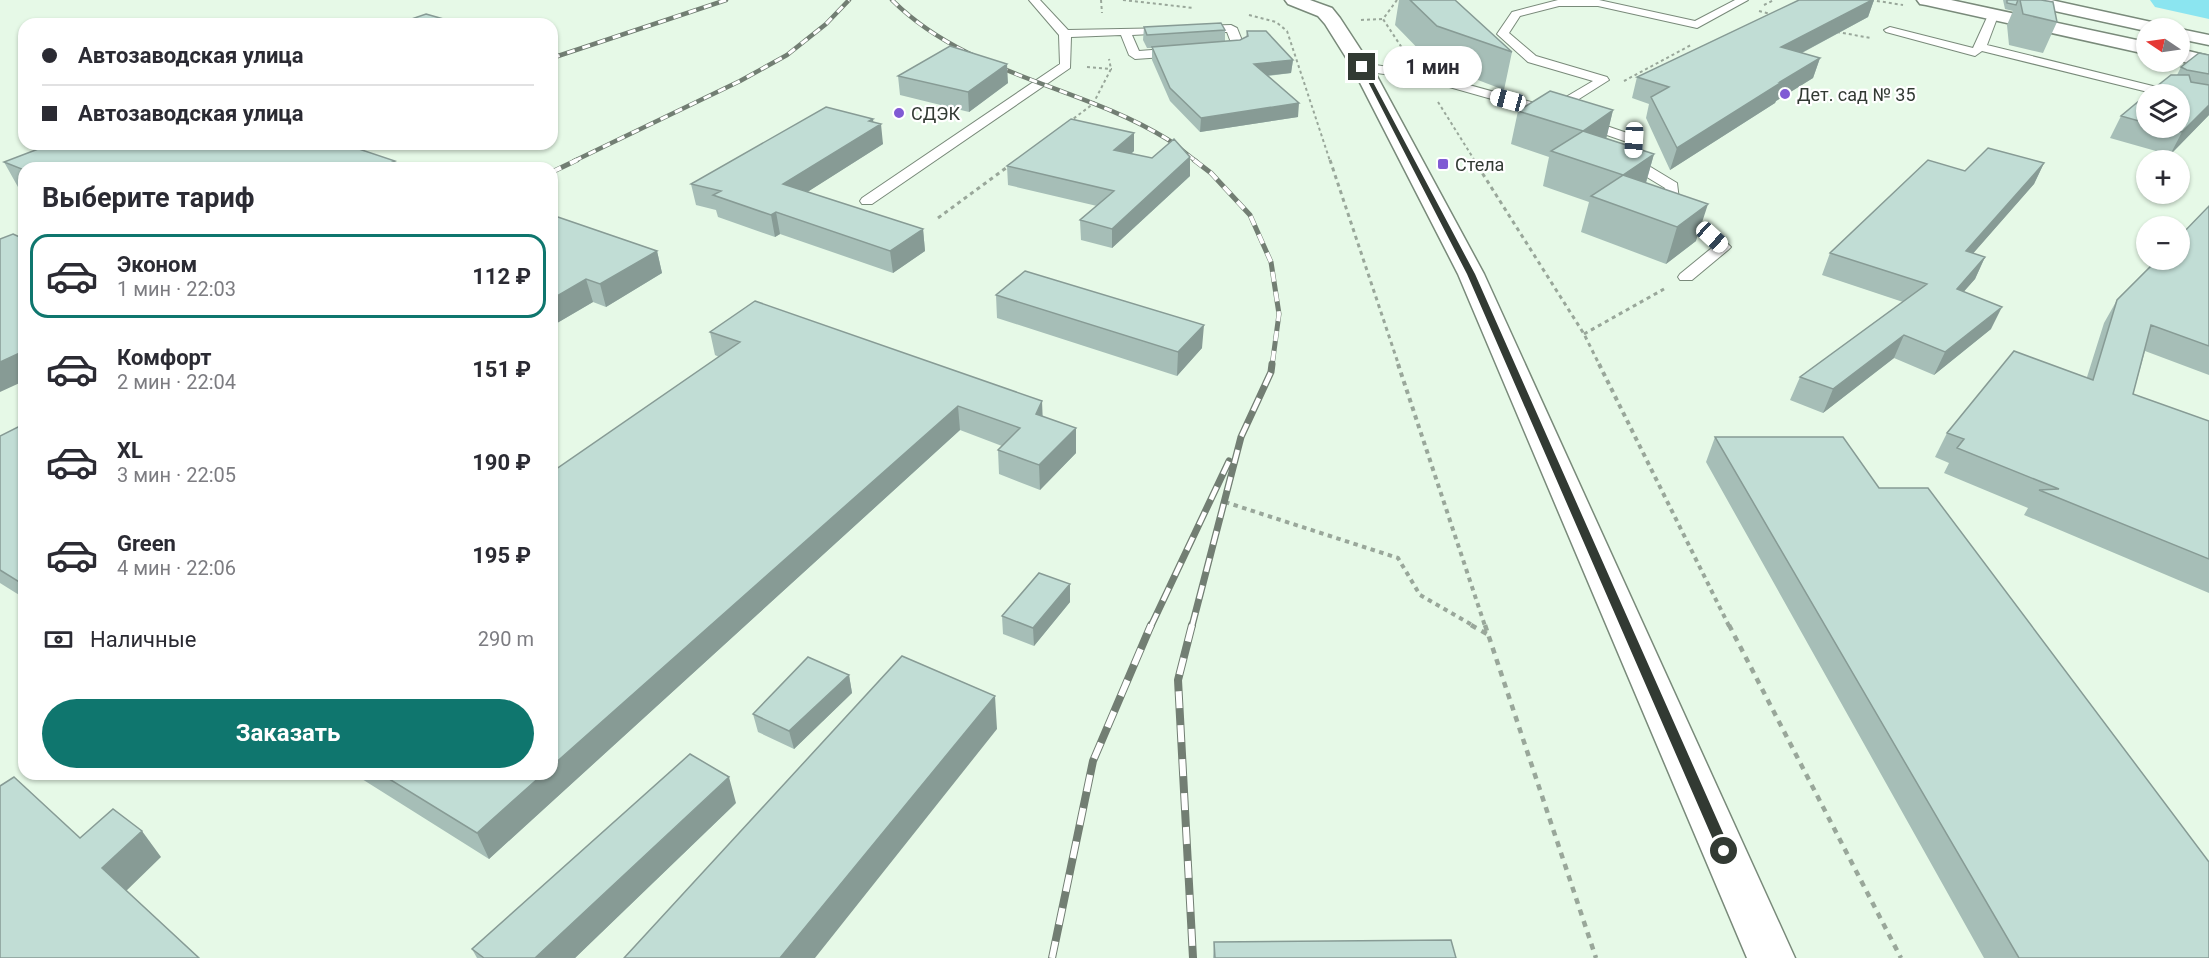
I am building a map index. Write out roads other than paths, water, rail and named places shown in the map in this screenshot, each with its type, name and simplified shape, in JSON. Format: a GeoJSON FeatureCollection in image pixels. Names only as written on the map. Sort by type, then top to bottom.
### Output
{"type":"FeatureCollection","features":[{"type":"Feature","properties":{"kind":"street"},"geometry":{"type":"LineString","coordinates":[[1294,0],[1328,6],[1471,274],[1771,958]]}},
{"type":"Feature","properties":{"kind":"street"},"geometry":{"type":"LineString","coordinates":[[1926,0],[2136,46]]}},
{"type":"Feature","properties":{"kind":"street"},"geometry":{"type":"LineString","coordinates":[[2028,0],[2136,24]]}},
{"type":"Feature","properties":{"kind":"street"},"geometry":{"type":"LineString","coordinates":[[2190,36],[2209,40]]}},
{"type":"Feature","properties":{"kind":"street"},"geometry":{"type":"LineString","coordinates":[[2190,57],[2209,62]]}},
{"type":"Feature","properties":{"kind":"lane"},"geometry":{"type":"LineString","coordinates":[[867,201],[1066,65],[1065,34],[1034,0]]}},
{"type":"Feature","properties":{"kind":"lane"},"geometry":{"type":"LineString","coordinates":[[1551,111],[1603,80],[1532,59],[1503,34],[1516,14],[1559,3],[1598,3],[1697,25],[1743,0]]}},
{"type":"Feature","properties":{"kind":"lane"},"geometry":{"type":"LineString","coordinates":[[1890,30],[1975,52],[1980,47],[1994,13]]}},
{"type":"Feature","properties":{"kind":"lane"},"geometry":{"type":"LineString","coordinates":[[1065,34],[1231,28],[1239,48],[1216,50]]}},
{"type":"Feature","properties":{"kind":"lane"},"geometry":{"type":"LineString","coordinates":[[1125,32],[1135,55],[1193,51]]}},
{"type":"Feature","properties":{"kind":"lane"},"geometry":{"type":"LineString","coordinates":[[1980,47],[2136,86]]}},
{"type":"Feature","properties":{"kind":"lane"},"geometry":{"type":"LineString","coordinates":[[1362,67],[1422,76],[1551,111],[1634,140],[1632,162],[1672,186],[1673,210],[1723,247],[1686,277]]}},
{"type":"Feature","properties":{"kind":"waterway"},"geometry":{"type":"LineString","coordinates":[[2167,0],[2209,9]]}},
{"type":"Feature","properties":{"kind":"railway"},"geometry":{"type":"LineString","coordinates":[[558,56],[726,0]]}},
{"type":"Feature","properties":{"kind":"railway"},"geometry":{"type":"LineString","coordinates":[[574,161],[740,81],[787,55],[826,24],[849,0]]}},
{"type":"Feature","properties":{"kind":"railway"},"geometry":{"type":"LineString","coordinates":[[892,0],[922,25],[954,46],[989,63],[1133,121],[1167,139],[1196,161]]}},
{"type":"Feature","properties":{"kind":"railway"},"geometry":{"type":"LineString","coordinates":[[558,169],[577,160]]}},
{"type":"Feature","properties":{"kind":"railway"},"geometry":{"type":"LineString","coordinates":[[1194,160],[1211,173],[1250,215],[1271,262],[1279,314],[1272,366]]}},
{"type":"Feature","properties":{"kind":"railway"},"geometry":{"type":"LineString","coordinates":[[1192,626],[1241,437],[1271,372],[1272,364]]}},
{"type":"Feature","properties":{"kind":"railway"},"geometry":{"type":"LineString","coordinates":[[1151,626],[1229,461]]}},
{"type":"Feature","properties":{"kind":"railway"},"geometry":{"type":"LineString","coordinates":[[1052,958],[1093,761],[1151,625]]}},
{"type":"Feature","properties":{"kind":"railway"},"geometry":{"type":"LineString","coordinates":[[1192,625],[1178,680],[1193,958]]}},
{"type":"Feature","properties":{"kind":"place","name":"Дет. сад № 35"},"geometry":{"type":"Point","coordinates":[1785,94]}},
{"type":"Feature","properties":{"kind":"place","name":"СДЭК"},"geometry":{"type":"Point","coordinates":[899,113]}},
{"type":"Feature","properties":{"kind":"place","name":"Стела"},"geometry":{"type":"Point","coordinates":[1443,164]}}]}
